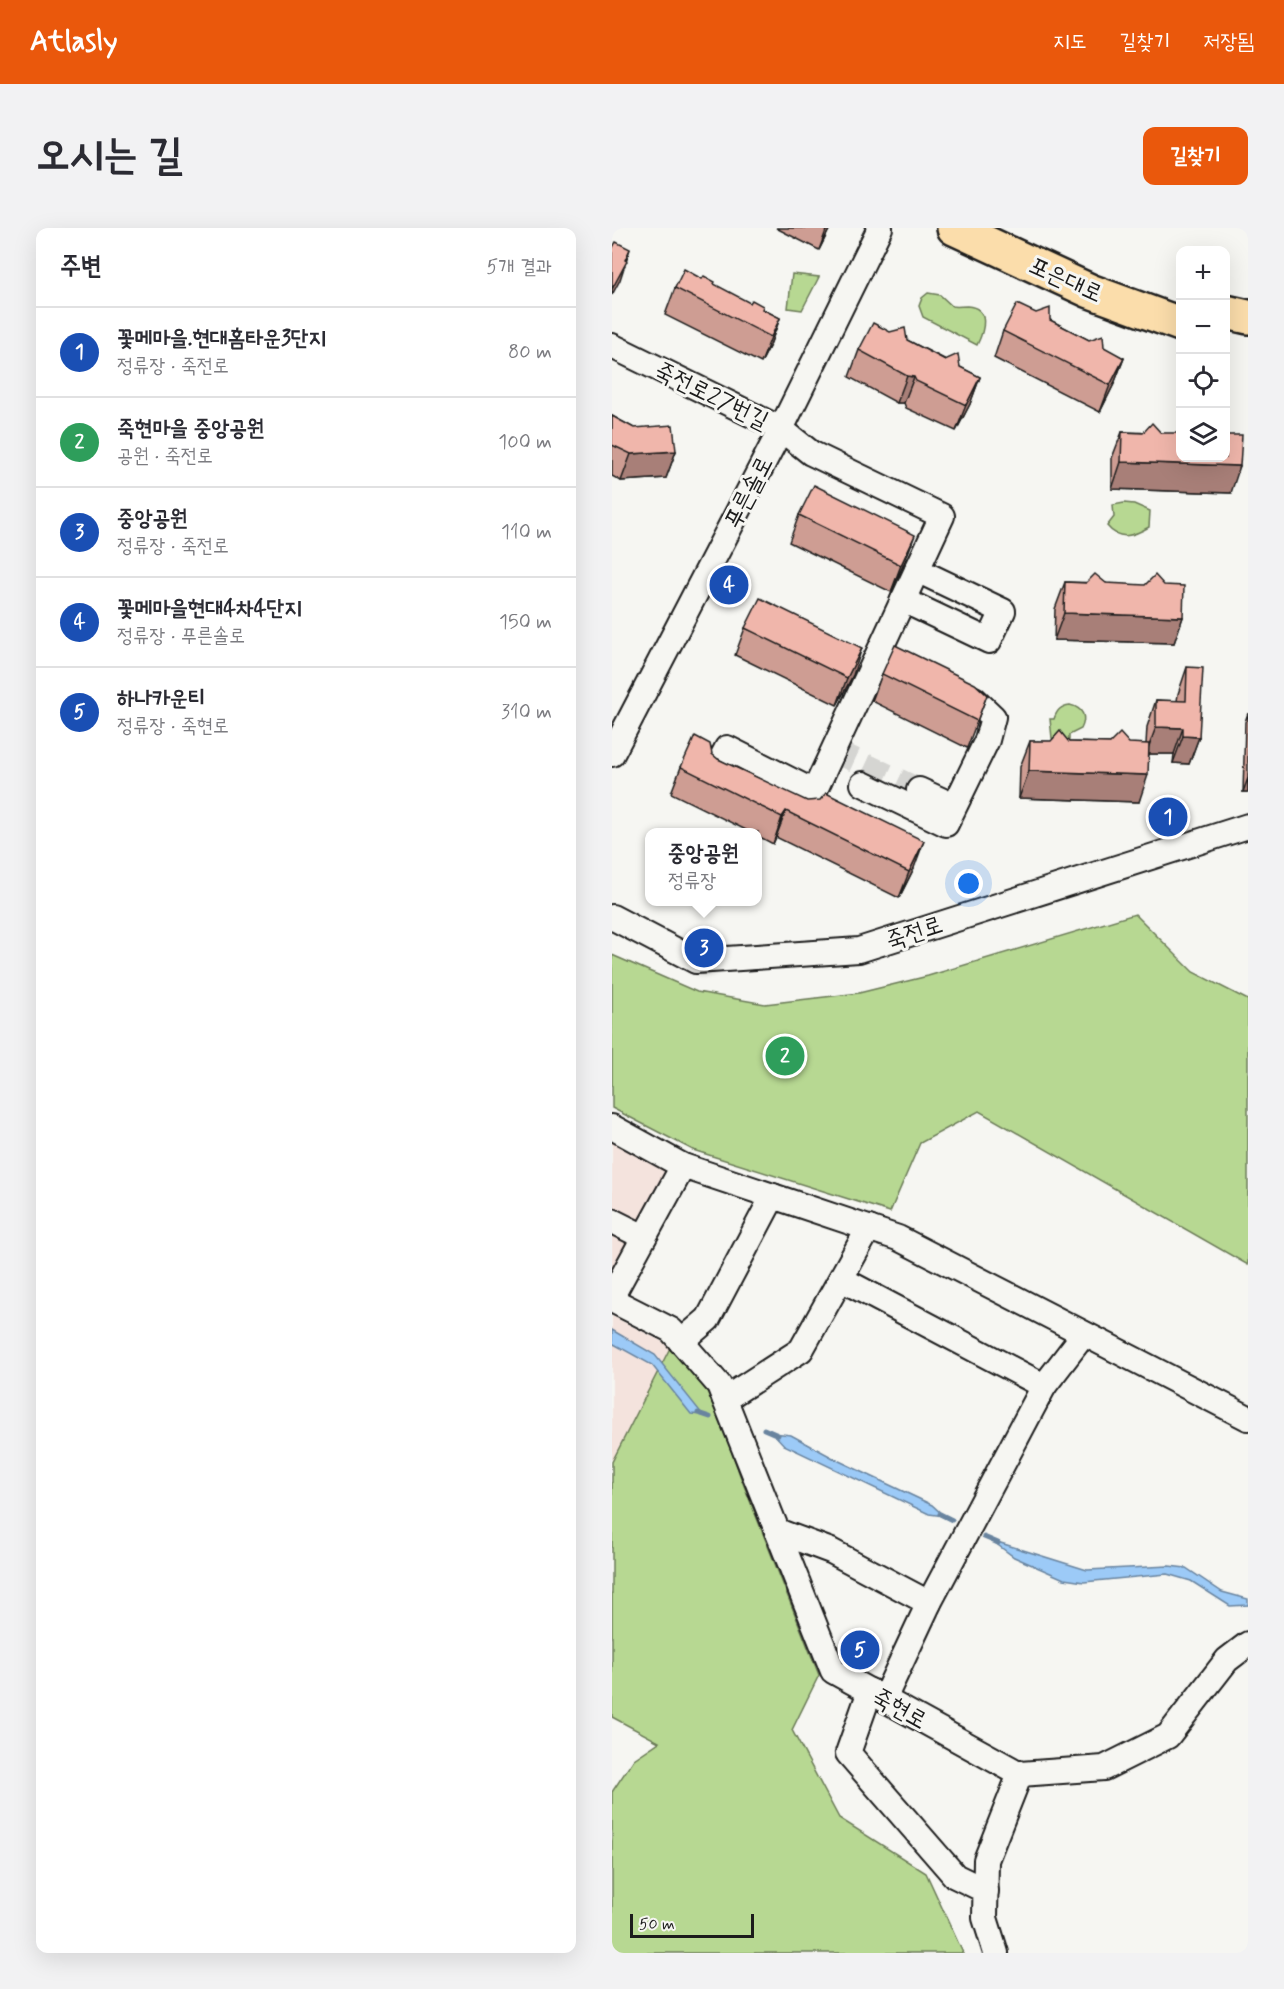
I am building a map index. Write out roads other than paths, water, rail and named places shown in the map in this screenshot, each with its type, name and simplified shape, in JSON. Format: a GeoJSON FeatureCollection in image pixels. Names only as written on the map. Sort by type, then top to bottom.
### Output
{"type":"FeatureCollection","features":[{"type":"Feature","properties":{"kind":"highway","name":"포은대로"},"geometry":{"type":"LineString","coordinates":[[954,228],[1090,291],[1176,323]]}},
{"type":"Feature","properties":{"kind":"highway","name":"포은대로"},"geometry":{"type":"LineString","coordinates":[[992,228],[1085,270],[1176,303]]}},
{"type":"Feature","properties":{"kind":"highway"},"geometry":{"type":"LineString","coordinates":[[1230,313],[1248,317]]}},
{"type":"Feature","properties":{"kind":"highway"},"geometry":{"type":"LineString","coordinates":[[1230,333],[1248,337]]}},
{"type":"Feature","properties":{"kind":"street","name":"푸른솔로"},"geometry":{"type":"LineString","coordinates":[[612,754],[780,429],[880,228]]}},
{"type":"Feature","properties":{"kind":"street","name":"죽전로27번길"},"geometry":{"type":"LineString","coordinates":[[612,346],[780,429],[811,453],[942,516],[919,537],[917,570]]}},
{"type":"Feature","properties":{"kind":"street"},"geometry":{"type":"LineString","coordinates":[[814,792],[727,748],[714,773],[803,815],[889,658],[903,600],[917,570],[1003,611],[989,641],[903,600]]}},
{"type":"Feature","properties":{"kind":"street"},"geometry":{"type":"LineString","coordinates":[[863,784],[946,824],[987,740],[993,717],[974,699],[932,678]]}},
{"type":"Feature","properties":{"kind":"street"},"geometry":{"type":"LineString","coordinates":[[919,790],[954,806]]}},
{"type":"Feature","properties":{"kind":"street","name":"죽전로"},"geometry":{"type":"LineString","coordinates":[[612,917],[696,961],[859,950],[1248,826]]}},
{"type":"Feature","properties":{"kind":"street"},"geometry":{"type":"LineString","coordinates":[[612,1127],[683,1166],[898,1238],[1248,1418]]}},
{"type":"Feature","properties":{"kind":"street"},"geometry":{"type":"LineString","coordinates":[[612,1298],[683,1166]]}},
{"type":"Feature","properties":{"kind":"street"},"geometry":{"type":"LineString","coordinates":[[681,1342],[708,1319],[773,1196]]}},
{"type":"Feature","properties":{"kind":"street"},"geometry":{"type":"LineString","coordinates":[[612,1221],[644,1237]]}},
{"type":"Feature","properties":{"kind":"street"},"geometry":{"type":"LineString","coordinates":[[724,1399],[801,1350],[869,1228]]}},
{"type":"Feature","properties":{"kind":"street"},"geometry":{"type":"LineString","coordinates":[[841,1279],[1044,1386]]}},
{"type":"Feature","properties":{"kind":"street","name":"죽현로"},"geometry":{"type":"LineString","coordinates":[[612,1298],[671,1330],[719,1385],[833,1671],[1020,1774]]}},
{"type":"Feature","properties":{"kind":"street"},"geometry":{"type":"LineString","coordinates":[[986,1891],[955,1876],[848,1753],[1044,1386],[1084,1334]]}},
{"type":"Feature","properties":{"kind":"street"},"geometry":{"type":"LineString","coordinates":[[777,1531],[831,1551],[929,1603]]}},
{"type":"Feature","properties":{"kind":"street"},"geometry":{"type":"LineString","coordinates":[[996,1953],[986,1918],[986,1860],[1020,1774],[1104,1768],[1168,1736],[1227,1660],[1248,1644]]}},
{"type":"Feature","properties":{"kind":"water"},"geometry":{"type":"Polygon","coordinates":[[[612,1330],[655,1355],[703,1415],[691,1414],[652,1365],[612,1343],[612,1330]]]}},
{"type":"Feature","properties":{"kind":"water"},"geometry":{"type":"Polygon","coordinates":[[[773,1433],[791,1435],[837,1460],[932,1505],[944,1516],[929,1514],[784,1445],[773,1433]]]}},
{"type":"Feature","properties":{"kind":"water"},"geometry":{"type":"Polygon","coordinates":[[[991,1540],[1087,1570],[1169,1566],[1186,1568],[1222,1592],[1248,1599],[1248,1605],[1230,1606],[1191,1581],[1167,1574],[1084,1582],[1064,1579],[1014,1557],[991,1540]]]}},
{"type":"Feature","properties":{"kind":"waterway"},"geometry":{"type":"LineString","coordinates":[[698,1413],[710,1417]]}},
{"type":"Feature","properties":{"kind":"waterway"},"geometry":{"type":"LineString","coordinates":[[764,1429],[778,1435]]}},
{"type":"Feature","properties":{"kind":"waterway"},"geometry":{"type":"LineString","coordinates":[[940,1514],[952,1520]]}},
{"type":"Feature","properties":{"kind":"waterway"},"geometry":{"type":"LineString","coordinates":[[984,1537],[998,1543]]}},
{"type":"Feature","properties":{"kind":"tunnel"},"geometry":{"type":"LineString","coordinates":[[833,750],[919,790]]}},
{"type":"Feature","properties":{"kind":"place","name":"꽃메마을현대4차4단지"},"geometry":{"type":"Point","coordinates":[729,585]}},
{"type":"Feature","properties":{"kind":"place","name":"꽃메마을.현대홈타운3단지"},"geometry":{"type":"Point","coordinates":[1168,817]}},
{"type":"Feature","properties":{"kind":"place","name":"중앙공원"},"geometry":{"type":"Point","coordinates":[704,948]}},
{"type":"Feature","properties":{"kind":"place","name":"죽현마을 중앙공원"},"geometry":{"type":"Point","coordinates":[785,1056]}},
{"type":"Feature","properties":{"kind":"place","name":"하나카운티"},"geometry":{"type":"Point","coordinates":[860,1650]}}]}
